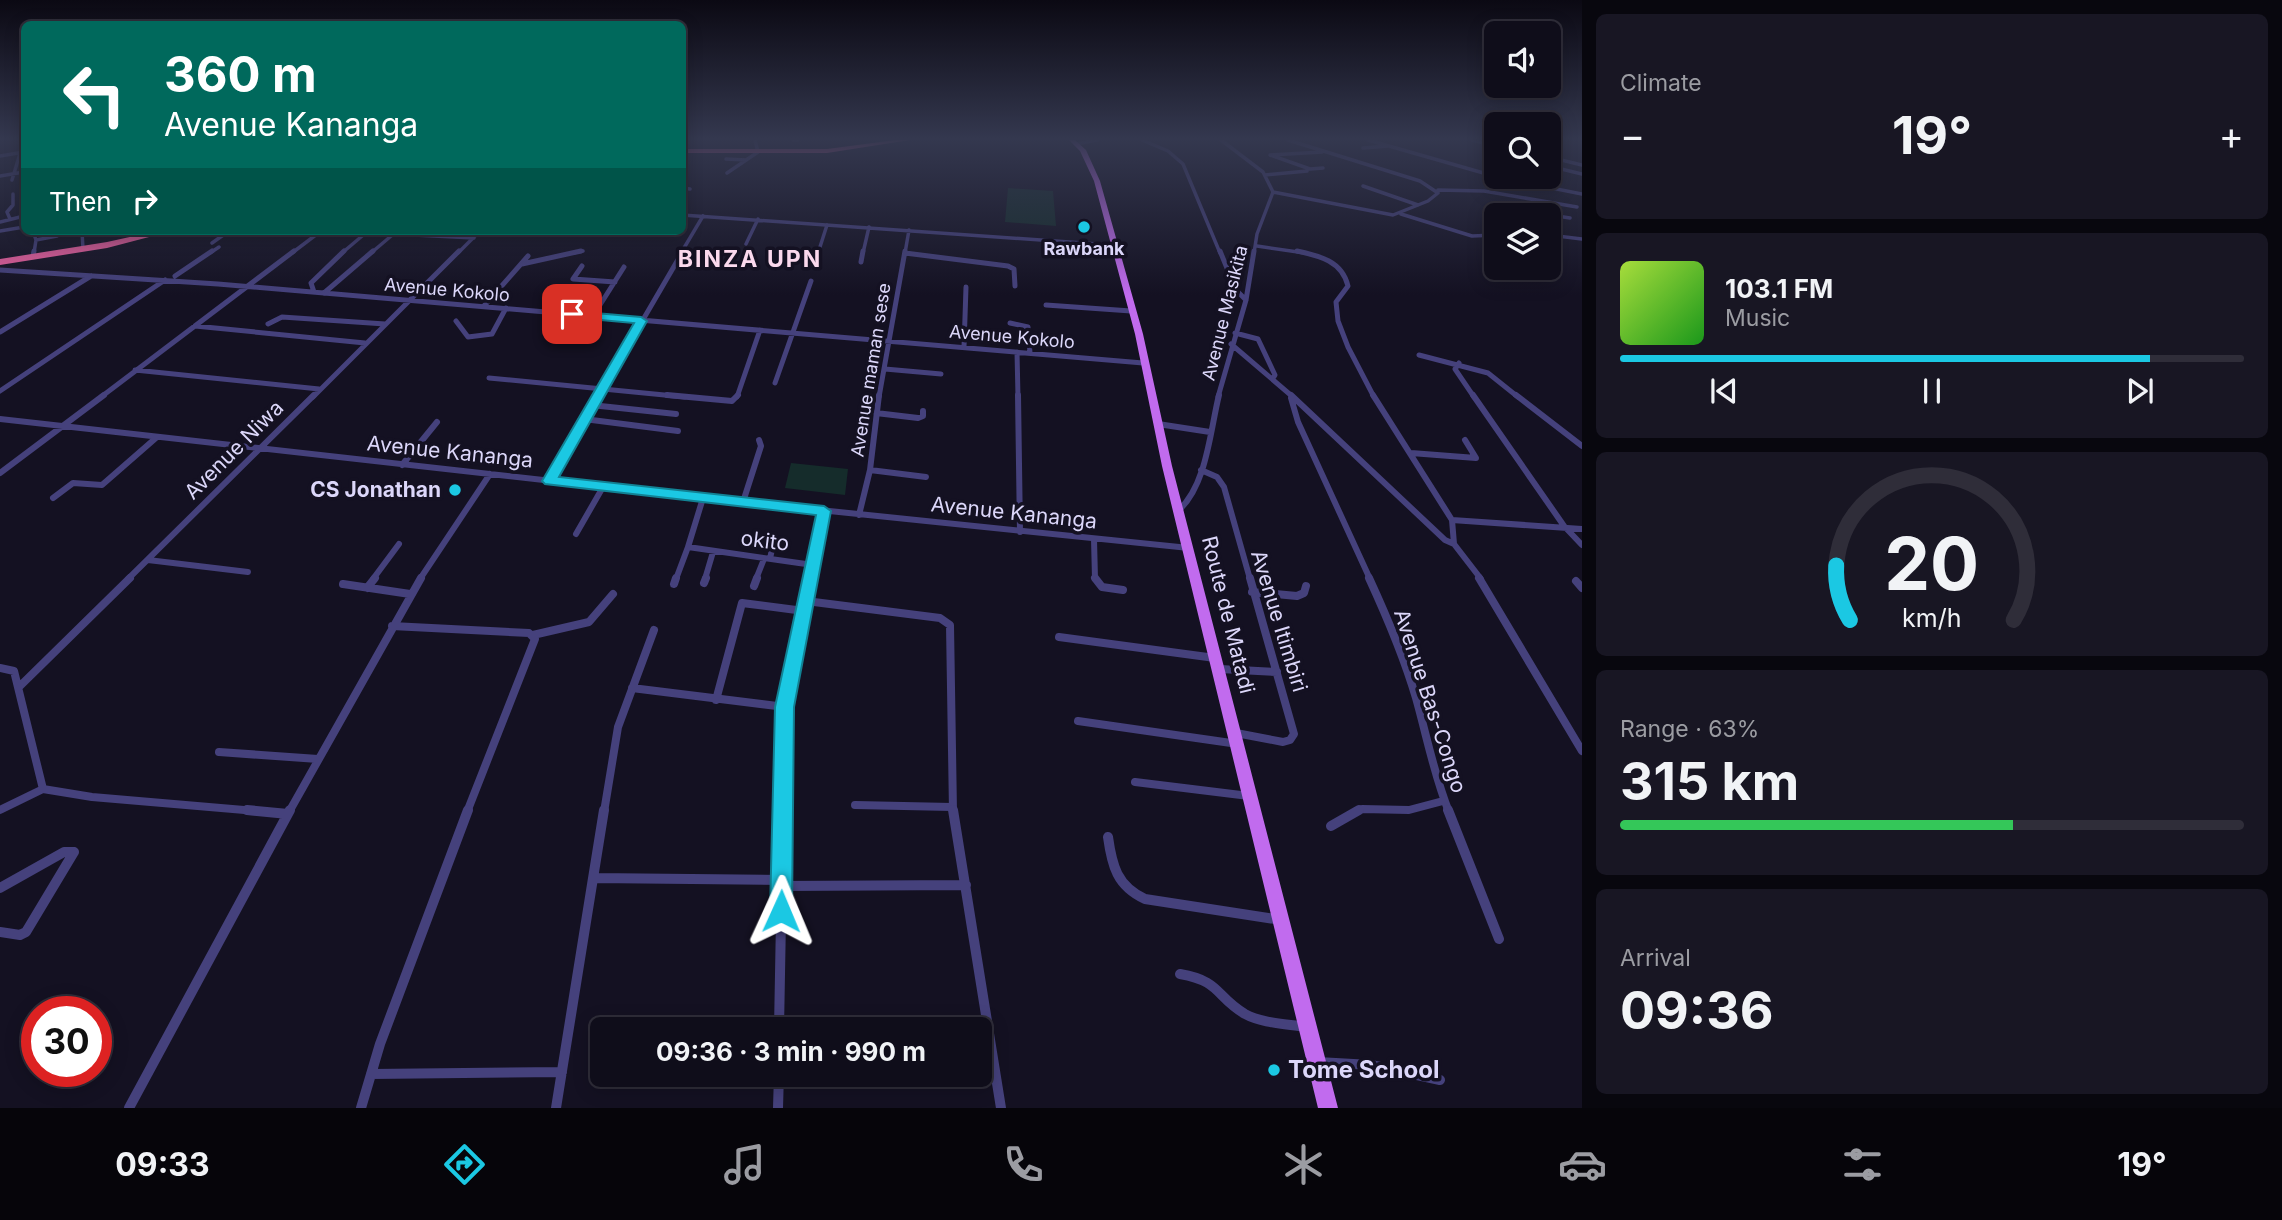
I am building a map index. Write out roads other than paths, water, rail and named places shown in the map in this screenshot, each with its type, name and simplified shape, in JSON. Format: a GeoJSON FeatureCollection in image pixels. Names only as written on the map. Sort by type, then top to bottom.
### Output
{"type":"FeatureCollection","features":[{"type":"Feature","properties":{"kind":"highway"},"geometry":{"type":"LineString","coordinates":[[0,266],[149,235]]}},
{"type":"Feature","properties":{"kind":"main road","name":"Route de Matadi"},"geometry":{"type":"LineString","coordinates":[[1099,192],[1139,334],[1143,363],[1328,1108]]}},
{"type":"Feature","properties":{"kind":"street"},"geometry":{"type":"LineString","coordinates":[[1195,192],[1236,290],[1246,300]]}},
{"type":"Feature","properties":{"kind":"street"},"geometry":{"type":"LineString","coordinates":[[1273,192],[1400,214],[1472,236],[1484,236]]}},
{"type":"Feature","properties":{"kind":"street","name":"Avenue Masikita"},"geometry":{"type":"LineString","coordinates":[[1179,510],[1190,500],[1201,470],[1231,344],[1246,300],[1257,234],[1273,192]]}},
{"type":"Feature","properties":{"kind":"street"},"geometry":{"type":"LineString","coordinates":[[1380,192],[1419,205]]}},
{"type":"Feature","properties":{"kind":"street"},"geometry":{"type":"LineString","coordinates":[[1400,214],[1435,197],[1437,192]]}},
{"type":"Feature","properties":{"kind":"street"},"geometry":{"type":"LineString","coordinates":[[1487,192],[1577,207]]}},
{"type":"Feature","properties":{"kind":"street"},"geometry":{"type":"LineString","coordinates":[[10,219],[7,212],[13,205],[13,194]]}},
{"type":"Feature","properties":{"kind":"street"},"geometry":{"type":"LineString","coordinates":[[1533,201],[1538,213],[1570,218]]}},
{"type":"Feature","properties":{"kind":"street"},"geometry":{"type":"LineString","coordinates":[[686,215],[1112,245]]}},
{"type":"Feature","properties":{"kind":"street"},"geometry":{"type":"LineString","coordinates":[[550,481],[600,388],[703,216]]}},
{"type":"Feature","properties":{"kind":"street"},"geometry":{"type":"LineString","coordinates":[[0,222],[21,217]]}},
{"type":"Feature","properties":{"kind":"street"},"geometry":{"type":"LineString","coordinates":[[746,244],[758,219]]}},
{"type":"Feature","properties":{"kind":"street"},"geometry":{"type":"LineString","coordinates":[[819,250],[827,225]]}},
{"type":"Feature","properties":{"kind":"street"},"geometry":{"type":"LineString","coordinates":[[861,262],[869,227]]}},
{"type":"Feature","properties":{"kind":"street"},"geometry":{"type":"LineString","coordinates":[[0,231],[21,228]]}},
{"type":"Feature","properties":{"kind":"street","name":"Avenue maman sese"},"geometry":{"type":"LineString","coordinates":[[859,515],[870,470],[876,414],[909,230]]}},
{"type":"Feature","properties":{"kind":"street"},"geometry":{"type":"LineString","coordinates":[[33,257],[35,235]]}},
{"type":"Feature","properties":{"kind":"street"},"geometry":{"type":"LineString","coordinates":[[82,235],[83,249]]}},
{"type":"Feature","properties":{"kind":"street"},"geometry":{"type":"LineString","coordinates":[[212,243],[223,235]]}},
{"type":"Feature","properties":{"kind":"street"},"geometry":{"type":"LineString","coordinates":[[0,473],[316,235]]}},
{"type":"Feature","properties":{"kind":"street"},"geometry":{"type":"LineString","coordinates":[[314,292],[311,283],[317,274],[363,235]]}},
{"type":"Feature","properties":{"kind":"street"},"geometry":{"type":"LineString","coordinates":[[324,293],[393,235]]}},
{"type":"Feature","properties":{"kind":"street"},"geometry":{"type":"LineString","coordinates":[[427,235],[474,238]]}},
{"type":"Feature","properties":{"kind":"street","name":"Avenue Niwa"},"geometry":{"type":"LineString","coordinates":[[19,687],[477,235]]}},
{"type":"Feature","properties":{"kind":"street"},"geometry":{"type":"LineString","coordinates":[[36,240],[57,236]]}},
{"type":"Feature","properties":{"kind":"street"},"geometry":{"type":"LineString","coordinates":[[1561,236],[1582,239]]}},
{"type":"Feature","properties":{"kind":"street"},"geometry":{"type":"LineString","coordinates":[[1257,246],[1334,260],[1344,270],[1349,281],[1335,305],[1344,341],[1452,520],[1454,544]]}},
{"type":"Feature","properties":{"kind":"street"},"geometry":{"type":"LineString","coordinates":[[0,391],[219,247]]}},
{"type":"Feature","properties":{"kind":"street"},"geometry":{"type":"LineString","coordinates":[[522,264],[583,251]]}},
{"type":"Feature","properties":{"kind":"street"},"geometry":{"type":"LineString","coordinates":[[905,253],[1012,267],[1014,286]]}},
{"type":"Feature","properties":{"kind":"street"},"geometry":{"type":"LineString","coordinates":[[484,306],[528,256]]}},
{"type":"Feature","properties":{"kind":"street"},"geometry":{"type":"LineString","coordinates":[[0,266],[94,274]]}},
{"type":"Feature","properties":{"kind":"street","name":"Avenue Kokolo"},"geometry":{"type":"LineString","coordinates":[[0,266],[10,271],[171,278],[259,288],[1143,363]]}},
{"type":"Feature","properties":{"kind":"street"},"geometry":{"type":"LineString","coordinates":[[582,266],[573,279],[615,282]]}},
{"type":"Feature","properties":{"kind":"street"},"geometry":{"type":"LineString","coordinates":[[593,316],[624,267]]}},
{"type":"Feature","properties":{"kind":"street"},"geometry":{"type":"LineString","coordinates":[[0,276],[10,271]]}},
{"type":"Feature","properties":{"kind":"street"},"geometry":{"type":"LineString","coordinates":[[0,332],[94,274]]}},
{"type":"Feature","properties":{"kind":"street"},"geometry":{"type":"LineString","coordinates":[[171,278],[249,285]]}},
{"type":"Feature","properties":{"kind":"street"},"geometry":{"type":"LineString","coordinates":[[775,383],[811,281]]}},
{"type":"Feature","properties":{"kind":"street"},"geometry":{"type":"LineString","coordinates":[[964,347],[966,287]]}},
{"type":"Feature","properties":{"kind":"street"},"geometry":{"type":"LineString","coordinates":[[1046,305],[1131,311]]}},
{"type":"Feature","properties":{"kind":"street"},"geometry":{"type":"LineString","coordinates":[[456,321],[468,337],[484,337],[492,334],[506,308]]}},
{"type":"Feature","properties":{"kind":"street"},"geometry":{"type":"LineString","coordinates":[[268,324],[282,317],[385,324]]}},
{"type":"Feature","properties":{"kind":"street"},"geometry":{"type":"LineString","coordinates":[[1010,323],[1028,327],[1030,353]]}},
{"type":"Feature","properties":{"kind":"street"},"geometry":{"type":"LineString","coordinates":[[195,326],[365,344]]}},
{"type":"Feature","properties":{"kind":"street"},"geometry":{"type":"LineString","coordinates":[[489,377],[735,401],[760,330]]}},
{"type":"Feature","properties":{"kind":"street"},"geometry":{"type":"LineString","coordinates":[[1234,333],[1258,339],[1275,375],[1273,378]]}},
{"type":"Feature","properties":{"kind":"street"},"geometry":{"type":"LineString","coordinates":[[1231,344],[1273,378],[1291,398],[1445,540],[1454,544],[1490,592],[1582,751]]}},
{"type":"Feature","properties":{"kind":"street"},"geometry":{"type":"LineString","coordinates":[[1017,352],[1020,532]]}},
{"type":"Feature","properties":{"kind":"street"},"geometry":{"type":"LineString","coordinates":[[1419,355],[1459,363],[1488,373],[1582,446]]}},
{"type":"Feature","properties":{"kind":"street"},"geometry":{"type":"LineString","coordinates":[[1459,363],[1455,369],[1470,392],[1582,545]]}},
{"type":"Feature","properties":{"kind":"street"},"geometry":{"type":"LineString","coordinates":[[885,369],[941,374]]}},
{"type":"Feature","properties":{"kind":"street"},"geometry":{"type":"LineString","coordinates":[[135,370],[319,389]]}},
{"type":"Feature","properties":{"kind":"street","name":"Avenue Bas-Congo"},"geometry":{"type":"LineString","coordinates":[[1291,398],[1298,422],[1389,621],[1416,698],[1434,775],[1499,939]]}},
{"type":"Feature","properties":{"kind":"street"},"geometry":{"type":"LineString","coordinates":[[592,405],[676,414]]}},
{"type":"Feature","properties":{"kind":"street"},"geometry":{"type":"LineString","coordinates":[[876,414],[918,418],[923,415],[923,411]]}},
{"type":"Feature","properties":{"kind":"street","name":"Avenue Kananga"},"geometry":{"type":"LineString","coordinates":[[0,419],[859,515],[1190,548]]}},
{"type":"Feature","properties":{"kind":"street"},"geometry":{"type":"LineString","coordinates":[[584,419],[678,431]]}},
{"type":"Feature","properties":{"kind":"street"},"geometry":{"type":"LineString","coordinates":[[402,465],[437,422]]}},
{"type":"Feature","properties":{"kind":"street"},"geometry":{"type":"LineString","coordinates":[[1158,424],[1210,432]]}},
{"type":"Feature","properties":{"kind":"street"},"geometry":{"type":"LineString","coordinates":[[53,498],[73,483],[102,485],[157,437]]}},
{"type":"Feature","properties":{"kind":"street"},"geometry":{"type":"LineString","coordinates":[[743,502],[761,446],[759,440]]}},
{"type":"Feature","properties":{"kind":"street"},"geometry":{"type":"LineString","coordinates":[[1410,453],[1476,458],[1465,440]]}},
{"type":"Feature","properties":{"kind":"street"},"geometry":{"type":"LineString","coordinates":[[870,470],[926,477]]}},
{"type":"Feature","properties":{"kind":"street","name":"Avenue Itimbiri"},"geometry":{"type":"LineString","coordinates":[[1201,470],[1217,477],[1224,487],[1294,734],[1290,740],[1283,742],[1237,739]]}},
{"type":"Feature","properties":{"kind":"street"},"geometry":{"type":"LineString","coordinates":[[129,1108],[410,594],[490,474]]}},
{"type":"Feature","properties":{"kind":"street"},"geometry":{"type":"LineString","coordinates":[[576,534],[603,487]]}},
{"type":"Feature","properties":{"kind":"street"},"geometry":{"type":"LineString","coordinates":[[674,584],[703,498]]}},
{"type":"Feature","properties":{"kind":"street"},"geometry":{"type":"LineString","coordinates":[[779,1017],[785,707],[824,511]]}},
{"type":"Feature","properties":{"kind":"street"},"geometry":{"type":"LineString","coordinates":[[1452,520],[1582,529]]}},
{"type":"Feature","properties":{"kind":"street","name":"okito"},"geometry":{"type":"LineString","coordinates":[[754,586],[774,539]]}},
{"type":"Feature","properties":{"kind":"street"},"geometry":{"type":"LineString","coordinates":[[1094,539],[1095,580],[1102,587],[1123,590]]}},
{"type":"Feature","properties":{"kind":"street"},"geometry":{"type":"LineString","coordinates":[[367,588],[399,544]]}},
{"type":"Feature","properties":{"kind":"street","name":"okito"},"geometry":{"type":"LineString","coordinates":[[688,547],[813,565]]}},
{"type":"Feature","properties":{"kind":"street","name":"okito"},"geometry":{"type":"LineString","coordinates":[[704,583],[713,552]]}},
{"type":"Feature","properties":{"kind":"street"},"geometry":{"type":"LineString","coordinates":[[148,560],[248,572]]}},
{"type":"Feature","properties":{"kind":"street"},"geometry":{"type":"LineString","coordinates":[[343,584],[410,594]]}},
{"type":"Feature","properties":{"kind":"street"},"geometry":{"type":"LineString","coordinates":[[1252,592],[1297,596],[1304,593],[1306,586]]}},
{"type":"Feature","properties":{"kind":"street"},"geometry":{"type":"LineString","coordinates":[[392,626],[533,635],[589,622],[613,594]]}},
{"type":"Feature","properties":{"kind":"street"},"geometry":{"type":"LineString","coordinates":[[716,700],[742,603],[940,618],[950,625],[951,807],[1001,1108]]}},
{"type":"Feature","properties":{"kind":"street"},"geometry":{"type":"LineString","coordinates":[[556,1108],[618,727],[654,630]]}},
{"type":"Feature","properties":{"kind":"street"},"geometry":{"type":"LineString","coordinates":[[361,1108],[428,912],[534,643],[533,635]]}},
{"type":"Feature","properties":{"kind":"street"},"geometry":{"type":"LineString","coordinates":[[1059,637],[1277,672]]}},
{"type":"Feature","properties":{"kind":"street"},"geometry":{"type":"LineString","coordinates":[[0,668],[14,671],[43,789]]}},
{"type":"Feature","properties":{"kind":"street"},"geometry":{"type":"LineString","coordinates":[[632,688],[785,707]]}},
{"type":"Feature","properties":{"kind":"street"},"geometry":{"type":"LineString","coordinates":[[1078,721],[1237,739]]}},
{"type":"Feature","properties":{"kind":"street"},"geometry":{"type":"LineString","coordinates":[[219,752],[318,760]]}},
{"type":"Feature","properties":{"kind":"street"},"geometry":{"type":"LineString","coordinates":[[1135,782],[1249,796]]}},
{"type":"Feature","properties":{"kind":"street"},"geometry":{"type":"LineString","coordinates":[[0,810],[43,789],[92,797],[288,814]]}},
{"type":"Feature","properties":{"kind":"street"},"geometry":{"type":"LineString","coordinates":[[1331,826],[1362,809],[1409,810],[1443,801]]}},
{"type":"Feature","properties":{"kind":"street"},"geometry":{"type":"LineString","coordinates":[[855,805],[951,807]]}},
{"type":"Feature","properties":{"kind":"street"},"geometry":{"type":"LineString","coordinates":[[1108,837],[1112,872],[1133,894],[1145,899],[1281,920]]}},
{"type":"Feature","properties":{"kind":"street"},"geometry":{"type":"LineString","coordinates":[[0,888],[64,852],[74,852],[26,932],[20,935],[0,932]]}},
{"type":"Feature","properties":{"kind":"street"},"geometry":{"type":"LineString","coordinates":[[594,878],[966,885]]}},
{"type":"Feature","properties":{"kind":"street"},"geometry":{"type":"LineString","coordinates":[[1180,974],[1198,977],[1217,987],[1230,1004],[1248,1016],[1309,1027]]}},
{"type":"Feature","properties":{"kind":"street"},"geometry":{"type":"LineString","coordinates":[[1317,1062],[1371,1065],[1440,1080]]}},
{"type":"Feature","properties":{"kind":"street"},"geometry":{"type":"LineString","coordinates":[[372,1074],[562,1072]]}},
{"type":"Feature","properties":{"kind":"street"},"geometry":{"type":"LineString","coordinates":[[778,1108],[779,1087]]}},
{"type":"Feature","properties":{"kind":"place","name":"Rawbank"},"geometry":{"type":"Point","coordinates":[1084,227]}},
{"type":"Feature","properties":{"kind":"place","name":"CS Jonathan"},"geometry":{"type":"Point","coordinates":[455,490]}},
{"type":"Feature","properties":{"kind":"place","name":"Tome School"},"geometry":{"type":"Point","coordinates":[1274,1070]}},
{"type":"Feature","properties":{"kind":"district","name":"BINZA UPN"},"geometry":{"type":"Point","coordinates":[750,259]}}]}
